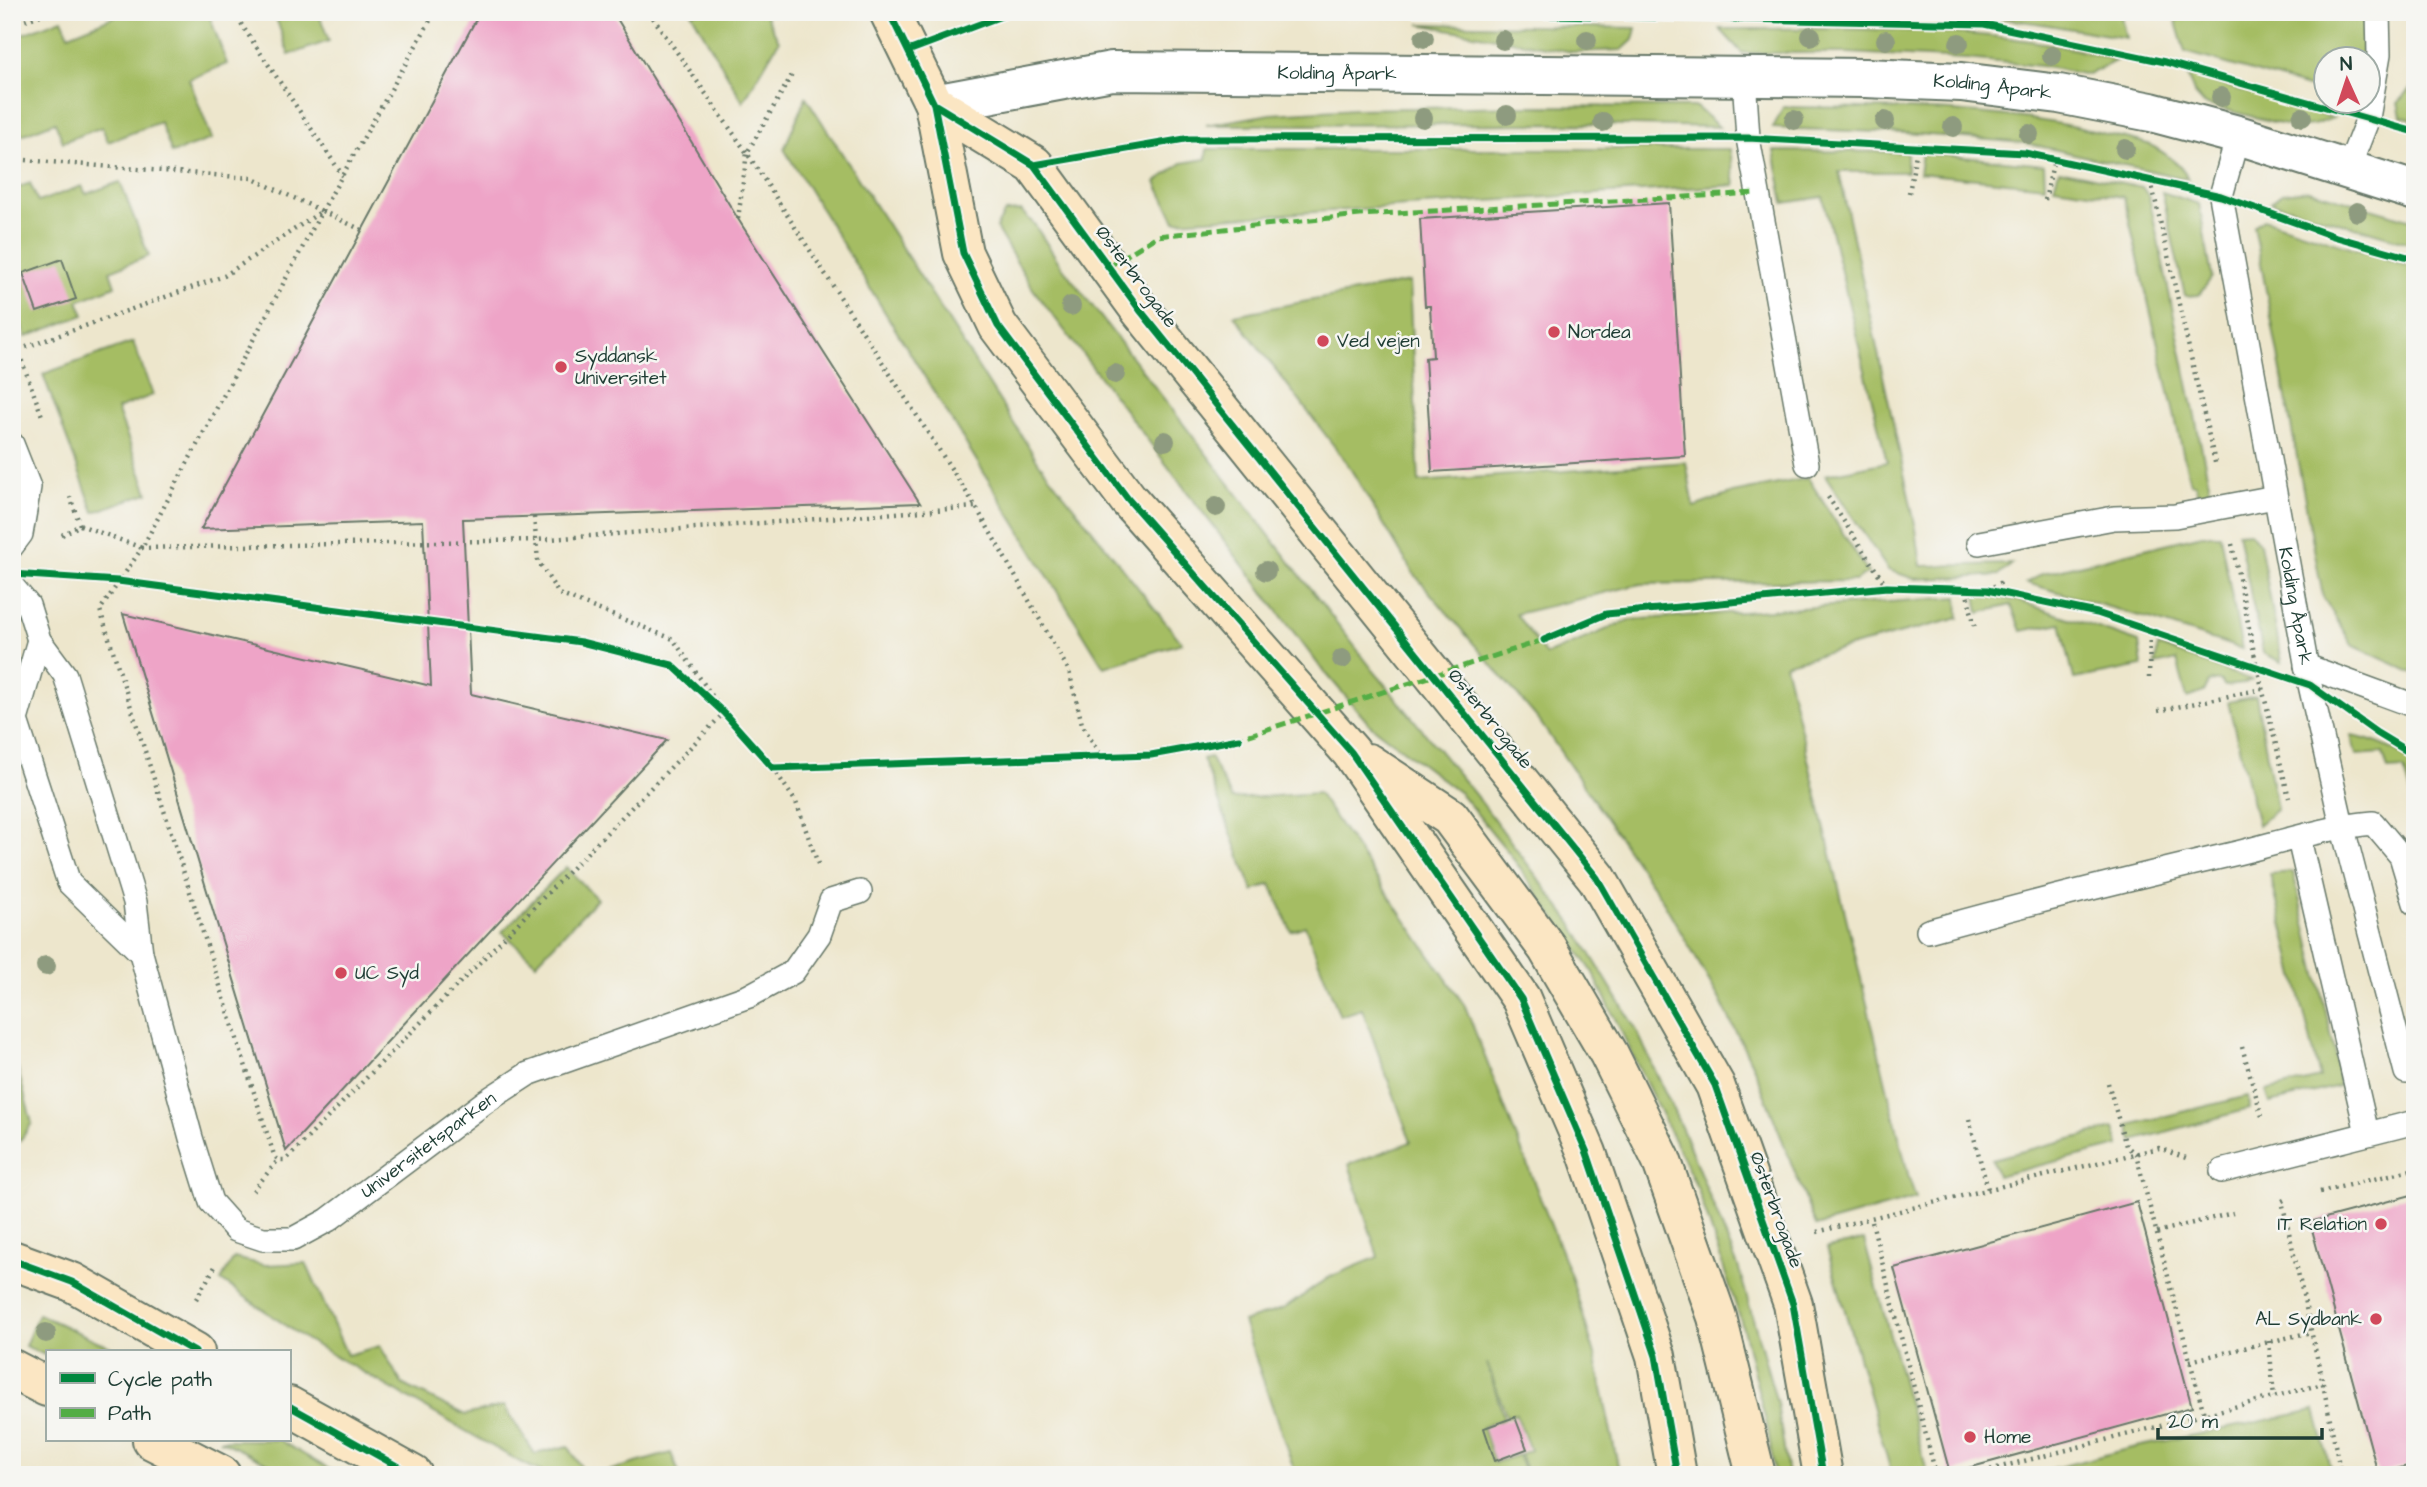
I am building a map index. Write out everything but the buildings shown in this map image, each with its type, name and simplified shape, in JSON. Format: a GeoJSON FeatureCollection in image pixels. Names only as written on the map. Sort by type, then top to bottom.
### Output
{"type":"FeatureCollection","features":[{"type":"Feature","properties":{"kind":"main road"},"geometry":{"type":"LineString","coordinates":[[889,12],[934,104],[963,253],[998,326],[1128,499],[1351,752],[1521,999],[1587,1153],[1656,1356],[1677,1475]]}},
{"type":"Feature","properties":{"kind":"main road","name":"Østerbrogade"},"geometry":{"type":"LineString","coordinates":[[934,104],[1034,165],[1140,310],[1597,878],[1715,1086],[1793,1304],[1823,1475]]}},
{"type":"Feature","properties":{"kind":"main road"},"geometry":{"type":"LineString","coordinates":[[1351,752],[1450,817],[1547,948],[1609,1054],[1661,1160],[1717,1317],[1756,1475]]}},
{"type":"Feature","properties":{"kind":"main road"},"geometry":{"type":"LineString","coordinates":[[12,1260],[72,1282],[191,1350]]}},
{"type":"Feature","properties":{"kind":"main road"},"geometry":{"type":"LineString","coordinates":[[12,1369],[46,1386]]}},
{"type":"Feature","properties":{"kind":"main road"},"geometry":{"type":"LineString","coordinates":[[290,1407],[413,1475]]}},
{"type":"Feature","properties":{"kind":"main road"},"geometry":{"type":"LineString","coordinates":[[156,1442],[221,1475]]}},
{"type":"Feature","properties":{"kind":"street","name":"Kolding Åpark"},"geometry":{"type":"LineString","coordinates":[[934,104],[1112,71],[1865,78],[1974,84],[2059,94],[2151,112],[2238,135],[2415,191]]}},
{"type":"Feature","properties":{"kind":"lane"},"geometry":{"type":"LineString","coordinates":[[2348,169],[2368,118],[2379,54],[2378,12]]}},
{"type":"Feature","properties":{"kind":"lane"},"geometry":{"type":"LineString","coordinates":[[1744,78],[1748,138],[1807,464]]}},
{"type":"Feature","properties":{"kind":"lane","name":"Kolding Åpark"},"geometry":{"type":"LineString","coordinates":[[2238,135],[2221,196],[2306,666],[2342,825],[2406,1072]]}},
{"type":"Feature","properties":{"kind":"lane"},"geometry":{"type":"LineString","coordinates":[[12,444],[29,487],[21,534],[12,546]]}},
{"type":"Feature","properties":{"kind":"lane"},"geometry":{"type":"LineString","coordinates":[[1979,543],[2114,518],[2175,516],[2275,497]]}},
{"type":"Feature","properties":{"kind":"lane","name":"Universitetsparken"},"geometry":{"type":"LineString","coordinates":[[12,586],[28,605],[39,640],[65,675],[135,902],[141,953],[191,1138],[211,1202],[236,1230],[263,1239],[293,1239],[328,1220],[485,1102],[528,1074],[749,996],[793,972],[820,935],[831,901]]}},
{"type":"Feature","properties":{"kind":"lane"},"geometry":{"type":"LineString","coordinates":[[39,640],[16,720],[60,858],[69,883],[141,953]]}},
{"type":"Feature","properties":{"kind":"lane"},"geometry":{"type":"LineString","coordinates":[[2306,666],[2415,706]]}},
{"type":"Feature","properties":{"kind":"lane"},"geometry":{"type":"LineString","coordinates":[[1928,931],[2053,896],[2299,839],[2342,825],[2373,823],[2401,856],[2415,902]]}},
{"type":"Feature","properties":{"kind":"lane"},"geometry":{"type":"LineString","coordinates":[[2299,839],[2367,1133]]}},
{"type":"Feature","properties":{"kind":"lane"},"geometry":{"type":"LineString","coordinates":[[831,901],[860,892]]}},
{"type":"Feature","properties":{"kind":"lane"},"geometry":{"type":"LineString","coordinates":[[2222,1171],[2415,1122]]}},
{"type":"Feature","properties":{"kind":"path"},"geometry":{"type":"LineString","coordinates":[[12,25],[49,12]]}},
{"type":"Feature","properties":{"kind":"path"},"geometry":{"type":"LineString","coordinates":[[233,12],[343,176]]}},
{"type":"Feature","properties":{"kind":"path"},"geometry":{"type":"LineString","coordinates":[[435,12],[323,211],[142,548],[100,610],[274,1155],[278,1160],[286,1160],[724,713],[673,639],[559,594],[538,561],[534,517]]}},
{"type":"Feature","properties":{"kind":"path"},"geometry":{"type":"LineString","coordinates":[[649,12],[747,153],[976,507],[1069,671],[1082,724],[1100,755]]}},
{"type":"Feature","properties":{"kind":"path"},"geometry":{"type":"LineString","coordinates":[[1492,14],[1518,15]]}},
{"type":"Feature","properties":{"kind":"path"},"geometry":{"type":"LineString","coordinates":[[738,219],[747,153],[793,74]]}},
{"type":"Feature","properties":{"kind":"path"},"geometry":{"type":"LineString","coordinates":[[1904,147],[1930,148]]}},
{"type":"Feature","properties":{"kind":"path"},"geometry":{"type":"LineString","coordinates":[[1909,193],[1917,148]]}},
{"type":"Feature","properties":{"kind":"path"},"geometry":{"type":"LineString","coordinates":[[2044,157],[2066,162]]}},
{"type":"Feature","properties":{"kind":"path"},"geometry":{"type":"LineString","coordinates":[[12,159],[251,178],[362,230]]}},
{"type":"Feature","properties":{"kind":"path"},"geometry":{"type":"LineString","coordinates":[[2045,200],[2054,159]]}},
{"type":"Feature","properties":{"kind":"path"},"geometry":{"type":"LineString","coordinates":[[2139,178],[2221,196]]}},
{"type":"Feature","properties":{"kind":"path"},"geometry":{"type":"LineString","coordinates":[[18,350],[224,276],[323,211]]}},
{"type":"Feature","properties":{"kind":"path"},"geometry":{"type":"LineString","coordinates":[[1807,464],[1887,587]]}},
{"type":"Feature","properties":{"kind":"path"},"geometry":{"type":"LineString","coordinates":[[80,525],[142,548],[536,540],[976,507]]}},
{"type":"Feature","properties":{"kind":"path"},"geometry":{"type":"LineString","coordinates":[[1966,590],[1975,626]]}},
{"type":"Feature","properties":{"kind":"path"},"geometry":{"type":"LineString","coordinates":[[2149,678],[2150,631]]}},
{"type":"Feature","properties":{"kind":"path"},"geometry":{"type":"LineString","coordinates":[[2158,711],[2262,689]]}},
{"type":"Feature","properties":{"kind":"path"},"geometry":{"type":"LineString","coordinates":[[773,768],[796,802],[831,901]]}},
{"type":"Feature","properties":{"kind":"path"},"geometry":{"type":"LineString","coordinates":[[2242,1047],[2275,1157]]}},
{"type":"Feature","properties":{"kind":"path"},"geometry":{"type":"LineString","coordinates":[[2108,1083],[2126,1146],[2136,1154],[2204,1414]]}},
{"type":"Feature","properties":{"kind":"path"},"geometry":{"type":"LineString","coordinates":[[1969,1119],[1988,1189]]}},
{"type":"Feature","properties":{"kind":"path"},"geometry":{"type":"LineString","coordinates":[[1936,1475],[1871,1218],[2159,1148],[2222,1171]]}},
{"type":"Feature","properties":{"kind":"path"},"geometry":{"type":"LineString","coordinates":[[2308,1194],[2415,1169]]}},
{"type":"Feature","properties":{"kind":"path"},"geometry":{"type":"LineString","coordinates":[[2269,1204],[2295,1198]]}},
{"type":"Feature","properties":{"kind":"path"},"geometry":{"type":"LineString","coordinates":[[2282,1201],[2341,1475]]}},
{"type":"Feature","properties":{"kind":"path"},"geometry":{"type":"LineString","coordinates":[[2157,1232],[2244,1210]]}},
{"type":"Feature","properties":{"kind":"path"},"geometry":{"type":"LineString","coordinates":[[2190,1361],[2311,1332]]}},
{"type":"Feature","properties":{"kind":"path"},"geometry":{"type":"LineString","coordinates":[[2269,1341],[2274,1396]]}},
{"type":"Feature","properties":{"kind":"path"},"geometry":{"type":"LineString","coordinates":[[1970,1475],[2323,1384]]}},
{"type":"Feature","properties":{"kind":"path"},"geometry":{"type":"LineString","coordinates":[[2403,1475],[2415,1472]]}},
{"type":"Feature","properties":{"kind":"green space"},"geometry":{"type":"Polygon","coordinates":[[[125,12],[208,12],[227,64],[189,79],[212,139],[172,153],[160,122],[108,142],[102,127],[63,142],[55,122],[22,135],[12,109],[12,38],[62,19],[69,35],[125,12]]]}},
{"type":"Feature","properties":{"kind":"green space"},"geometry":{"type":"Polygon","coordinates":[[[274,12],[318,12],[329,41],[289,55],[274,12]]]}},
{"type":"Feature","properties":{"kind":"green space"},"geometry":{"type":"Polygon","coordinates":[[[691,12],[764,12],[779,41],[743,102],[691,12]]]}},
{"type":"Feature","properties":{"kind":"green space"},"geometry":{"type":"Polygon","coordinates":[[[1888,12],[2120,12],[2126,38],[1964,14],[1888,12]]]}},
{"type":"Feature","properties":{"kind":"green space"},"geometry":{"type":"Polygon","coordinates":[[[2214,12],[2368,12],[2369,20],[2363,46],[2312,46],[2312,88],[2185,52],[2175,19],[2214,12]]]}},
{"type":"Feature","properties":{"kind":"green space"},"geometry":{"type":"Polygon","coordinates":[[[1419,24],[1636,28],[1633,40],[1622,50],[1572,52],[1419,24]]]}},
{"type":"Feature","properties":{"kind":"green space"},"geometry":{"type":"Polygon","coordinates":[[[1720,29],[1882,30],[1963,34],[2044,43],[2117,60],[2088,75],[2041,66],[1966,59],[1848,53],[1742,53],[1720,29]]]}},
{"type":"Feature","properties":{"kind":"green space"},"geometry":{"type":"Polygon","coordinates":[[[2187,74],[2312,112],[2312,116],[2333,118],[2314,125],[2292,127],[2204,104],[2194,93],[2187,74]]]}},
{"type":"Feature","properties":{"kind":"green space"},"geometry":{"type":"Polygon","coordinates":[[[2415,88],[2415,120],[2401,116],[2398,102],[2415,88]]]}},
{"type":"Feature","properties":{"kind":"green space"},"geometry":{"type":"Polygon","coordinates":[[[806,97],[1039,463],[1182,643],[1104,667],[784,149],[806,97]]]}},
{"type":"Feature","properties":{"kind":"green space"},"geometry":{"type":"Polygon","coordinates":[[[1696,107],[1719,127],[1583,124],[1206,125],[1271,114],[1355,109],[1696,107]]]}},
{"type":"Feature","properties":{"kind":"green space"},"geometry":{"type":"Polygon","coordinates":[[[1783,107],[1944,111],[2063,124],[2148,144],[2174,161],[2188,179],[2025,143],[1905,133],[1773,128],[1783,107]]]}},
{"type":"Feature","properties":{"kind":"green space"},"geometry":{"type":"Polygon","coordinates":[[[1207,149],[1730,149],[1735,185],[1175,221],[1156,182],[1182,163],[1206,159],[1207,149]]]}},
{"type":"Feature","properties":{"kind":"green space"},"geometry":{"type":"Polygon","coordinates":[[[1774,151],[1907,152],[1907,172],[1839,172],[1916,529],[1921,566],[2012,564],[1999,575],[1915,579],[1888,570],[1825,475],[1887,462],[1823,197],[1784,203],[1774,151]]]}},
{"type":"Feature","properties":{"kind":"green space"},"geometry":{"type":"Polygon","coordinates":[[[1922,153],[2044,165],[2045,186],[1919,173],[1922,153]]]}},
{"type":"Feature","properties":{"kind":"green space"},"geometry":{"type":"Polygon","coordinates":[[[2059,170],[2142,187],[2149,197],[2211,493],[2198,494],[2195,484],[2190,483],[2124,197],[2054,187],[2059,170]]]}},
{"type":"Feature","properties":{"kind":"green space"},"geometry":{"type":"Polygon","coordinates":[[[120,182],[149,256],[110,271],[115,286],[78,301],[84,315],[26,337],[12,300],[12,190],[30,183],[38,202],[82,186],[86,194],[120,182]]]}},
{"type":"Feature","properties":{"kind":"green space"},"geometry":{"type":"Polygon","coordinates":[[[2309,190],[2415,221],[2415,245],[2271,202],[2283,193],[2309,190]]]}},
{"type":"Feature","properties":{"kind":"green space"},"geometry":{"type":"Polygon","coordinates":[[[2162,192],[2199,204],[2212,277],[2199,295],[2185,296],[2162,192]]]}},
{"type":"Feature","properties":{"kind":"green space"},"geometry":{"type":"Polygon","coordinates":[[[1021,211],[1034,224],[1060,264],[1373,670],[1482,803],[1573,925],[1637,1031],[1686,1138],[1739,1269],[1777,1403],[1788,1475],[1775,1475],[1768,1430],[1741,1321],[1698,1190],[1592,971],[1509,853],[1461,794],[1370,725],[1318,664],[1033,289],[996,228],[1005,212],[1021,211]]]}},
{"type":"Feature","properties":{"kind":"green space"},"geometry":{"type":"Polygon","coordinates":[[[2263,219],[2415,268],[2415,674],[2352,645],[2323,597],[2254,226],[2263,219]]]}},
{"type":"Feature","properties":{"kind":"green space"},"geometry":{"type":"Polygon","coordinates":[[[1409,282],[1419,482],[1686,462],[1694,507],[1733,493],[1808,478],[1868,573],[1855,581],[1641,584],[1516,614],[1546,655],[1629,620],[1958,597],[1959,618],[1785,664],[1916,1198],[1816,1226],[1754,1068],[1719,998],[1663,901],[1538,719],[1413,573],[1347,463],[1234,315],[1409,282]]]}},
{"type":"Feature","properties":{"kind":"green space"},"geometry":{"type":"Polygon","coordinates":[[[133,342],[153,395],[117,409],[148,493],[94,512],[43,374],[133,342]]]}},
{"type":"Feature","properties":{"kind":"green space"},"geometry":{"type":"Polygon","coordinates":[[[2250,532],[2260,544],[2282,662],[2263,653],[2238,533],[2250,532]]]}},
{"type":"Feature","properties":{"kind":"green space"},"geometry":{"type":"Polygon","coordinates":[[[2202,535],[2220,535],[2242,649],[2027,583],[2042,574],[2202,535]]]}},
{"type":"Feature","properties":{"kind":"green space"},"geometry":{"type":"Polygon","coordinates":[[[1976,595],[2016,600],[2139,642],[2142,666],[2074,679],[2061,623],[2021,631],[2011,605],[1979,613],[1976,595]]]}},
{"type":"Feature","properties":{"kind":"green space"},"geometry":{"type":"Polygon","coordinates":[[[2158,646],[2251,680],[2225,686],[2220,680],[2209,682],[2204,692],[2187,698],[2177,660],[2155,665],[2158,646]]]}},
{"type":"Feature","properties":{"kind":"green space"},"geometry":{"type":"Polygon","coordinates":[[[2256,696],[2277,809],[2258,825],[2228,702],[2256,696]]]}},
{"type":"Feature","properties":{"kind":"green space"},"geometry":{"type":"Polygon","coordinates":[[[2351,736],[2384,746],[2415,764],[2415,813],[2404,769],[2388,770],[2383,753],[2356,755],[2351,736]]]}},
{"type":"Feature","properties":{"kind":"green space"},"geometry":{"type":"Polygon","coordinates":[[[1210,757],[1232,799],[1318,793],[1465,1006],[1572,1279],[1595,1355],[1620,1475],[1528,1475],[1520,1454],[1530,1450],[1516,1414],[1507,1417],[1487,1363],[1504,1419],[1482,1427],[1494,1463],[1518,1455],[1526,1475],[1296,1475],[1243,1322],[1285,1308],[1330,1277],[1378,1257],[1349,1164],[1411,1142],[1362,1009],[1340,1016],[1305,926],[1291,931],[1271,884],[1253,891],[1203,759],[1210,757]]]}},
{"type":"Feature","properties":{"kind":"green space"},"geometry":{"type":"Polygon","coordinates":[[[566,867],[597,899],[536,963],[502,932],[566,867]]]}},
{"type":"Feature","properties":{"kind":"green space"},"geometry":{"type":"Polygon","coordinates":[[[2293,872],[2335,1051],[2339,1086],[2270,1103],[2266,1091],[2320,1078],[2270,874],[2293,872]]]}},
{"type":"Feature","properties":{"kind":"green space"},"geometry":{"type":"Polygon","coordinates":[[[12,1048],[32,1123],[20,1141],[12,1136],[12,1048]]]}},
{"type":"Feature","properties":{"kind":"green space"},"geometry":{"type":"Polygon","coordinates":[[[2248,1096],[2249,1109],[2133,1141],[2129,1125],[2248,1096]]]}},
{"type":"Feature","properties":{"kind":"green space"},"geometry":{"type":"Polygon","coordinates":[[[2114,1128],[2119,1146],[1997,1176],[1992,1159],[2114,1128]]]}},
{"type":"Feature","properties":{"kind":"green space"},"geometry":{"type":"Polygon","coordinates":[[[1864,1240],[1928,1475],[1892,1475],[1827,1248],[1864,1240]]]}},
{"type":"Feature","properties":{"kind":"green space"},"geometry":{"type":"Polygon","coordinates":[[[234,1258],[265,1265],[306,1263],[347,1355],[380,1346],[402,1384],[465,1415],[504,1406],[535,1454],[568,1446],[586,1475],[548,1475],[520,1462],[305,1339],[221,1280],[234,1258]]]}},
{"type":"Feature","properties":{"kind":"green space"},"geometry":{"type":"Polygon","coordinates":[[[38,1314],[117,1350],[46,1350],[46,1356],[25,1346],[38,1314]]]}},
{"type":"Feature","properties":{"kind":"green space"},"geometry":{"type":"Polygon","coordinates":[[[2315,1410],[2332,1475],[2029,1475],[2127,1449],[2315,1410]]]}},
{"type":"Feature","properties":{"kind":"green space"},"geometry":{"type":"Polygon","coordinates":[[[224,1442],[282,1442],[339,1475],[292,1475],[224,1442]]]}},
{"type":"Feature","properties":{"kind":"green space"},"geometry":{"type":"Polygon","coordinates":[[[671,1453],[680,1475],[594,1475],[671,1453]]]}},
{"type":"Feature","properties":{"kind":"marked path"},"geometry":{"type":"LineString","coordinates":[[1108,267],[1157,236],[1360,215],[1757,193]]}},
{"type":"Feature","properties":{"kind":"marked path"},"geometry":{"type":"LineString","coordinates":[[1234,740],[1550,638]]}},
{"type":"Feature","properties":{"kind":"cycle path"},"geometry":{"type":"LineString","coordinates":[[889,12],[934,104],[963,253],[998,326],[1128,499],[1351,752],[1521,999],[1587,1153],[1656,1356],[1677,1475]]}},
{"type":"Feature","properties":{"kind":"cycle path"},"geometry":{"type":"LineString","coordinates":[[908,51],[1012,12]]}},
{"type":"Feature","properties":{"kind":"cycle path"},"geometry":{"type":"LineString","coordinates":[[1411,12],[1984,24],[2165,62],[2415,132]]}},
{"type":"Feature","properties":{"kind":"cycle path"},"geometry":{"type":"LineString","coordinates":[[934,104],[1034,165],[1140,310],[1597,878],[1715,1085],[1793,1304],[1823,1475]]}},
{"type":"Feature","properties":{"kind":"cycle path"},"geometry":{"type":"LineString","coordinates":[[1034,165],[1185,139],[1748,138],[2025,153],[2221,196],[2333,236],[2415,259]]}},
{"type":"Feature","properties":{"kind":"cycle path"},"geometry":{"type":"LineString","coordinates":[[12,574],[118,581],[581,642],[672,665],[724,713],[773,768],[1151,755],[1239,739]]}},
{"type":"Feature","properties":{"kind":"cycle path"},"geometry":{"type":"LineString","coordinates":[[1544,640],[1606,614],[1887,587],[1987,590],[2097,613],[2310,685],[2377,733],[2415,756]]}},
{"type":"Feature","properties":{"kind":"cycle path"},"geometry":{"type":"LineString","coordinates":[[12,1260],[72,1282],[191,1350]]}},
{"type":"Feature","properties":{"kind":"cycle path"},"geometry":{"type":"LineString","coordinates":[[290,1407],[413,1475]]}},
{"type":"Feature","properties":{"kind":"place","name":"Nordea"},"geometry":{"type":"Point","coordinates":[1554,332]}},
{"type":"Feature","properties":{"kind":"place","name":"Ved vejen"},"geometry":{"type":"Point","coordinates":[1323,341]}},
{"type":"Feature","properties":{"kind":"place","name":"Syddansk Universitet"},"geometry":{"type":"Point","coordinates":[561,367]}},
{"type":"Feature","properties":{"kind":"place","name":"UC Syd"},"geometry":{"type":"Point","coordinates":[341,973]}},
{"type":"Feature","properties":{"kind":"place","name":"IT Relation"},"geometry":{"type":"Point","coordinates":[2381,1224]}},
{"type":"Feature","properties":{"kind":"place","name":"AL Sydbank"},"geometry":{"type":"Point","coordinates":[2376,1319]}},
{"type":"Feature","properties":{"kind":"place","name":"Home"},"geometry":{"type":"Point","coordinates":[1970,1437]}}]}
